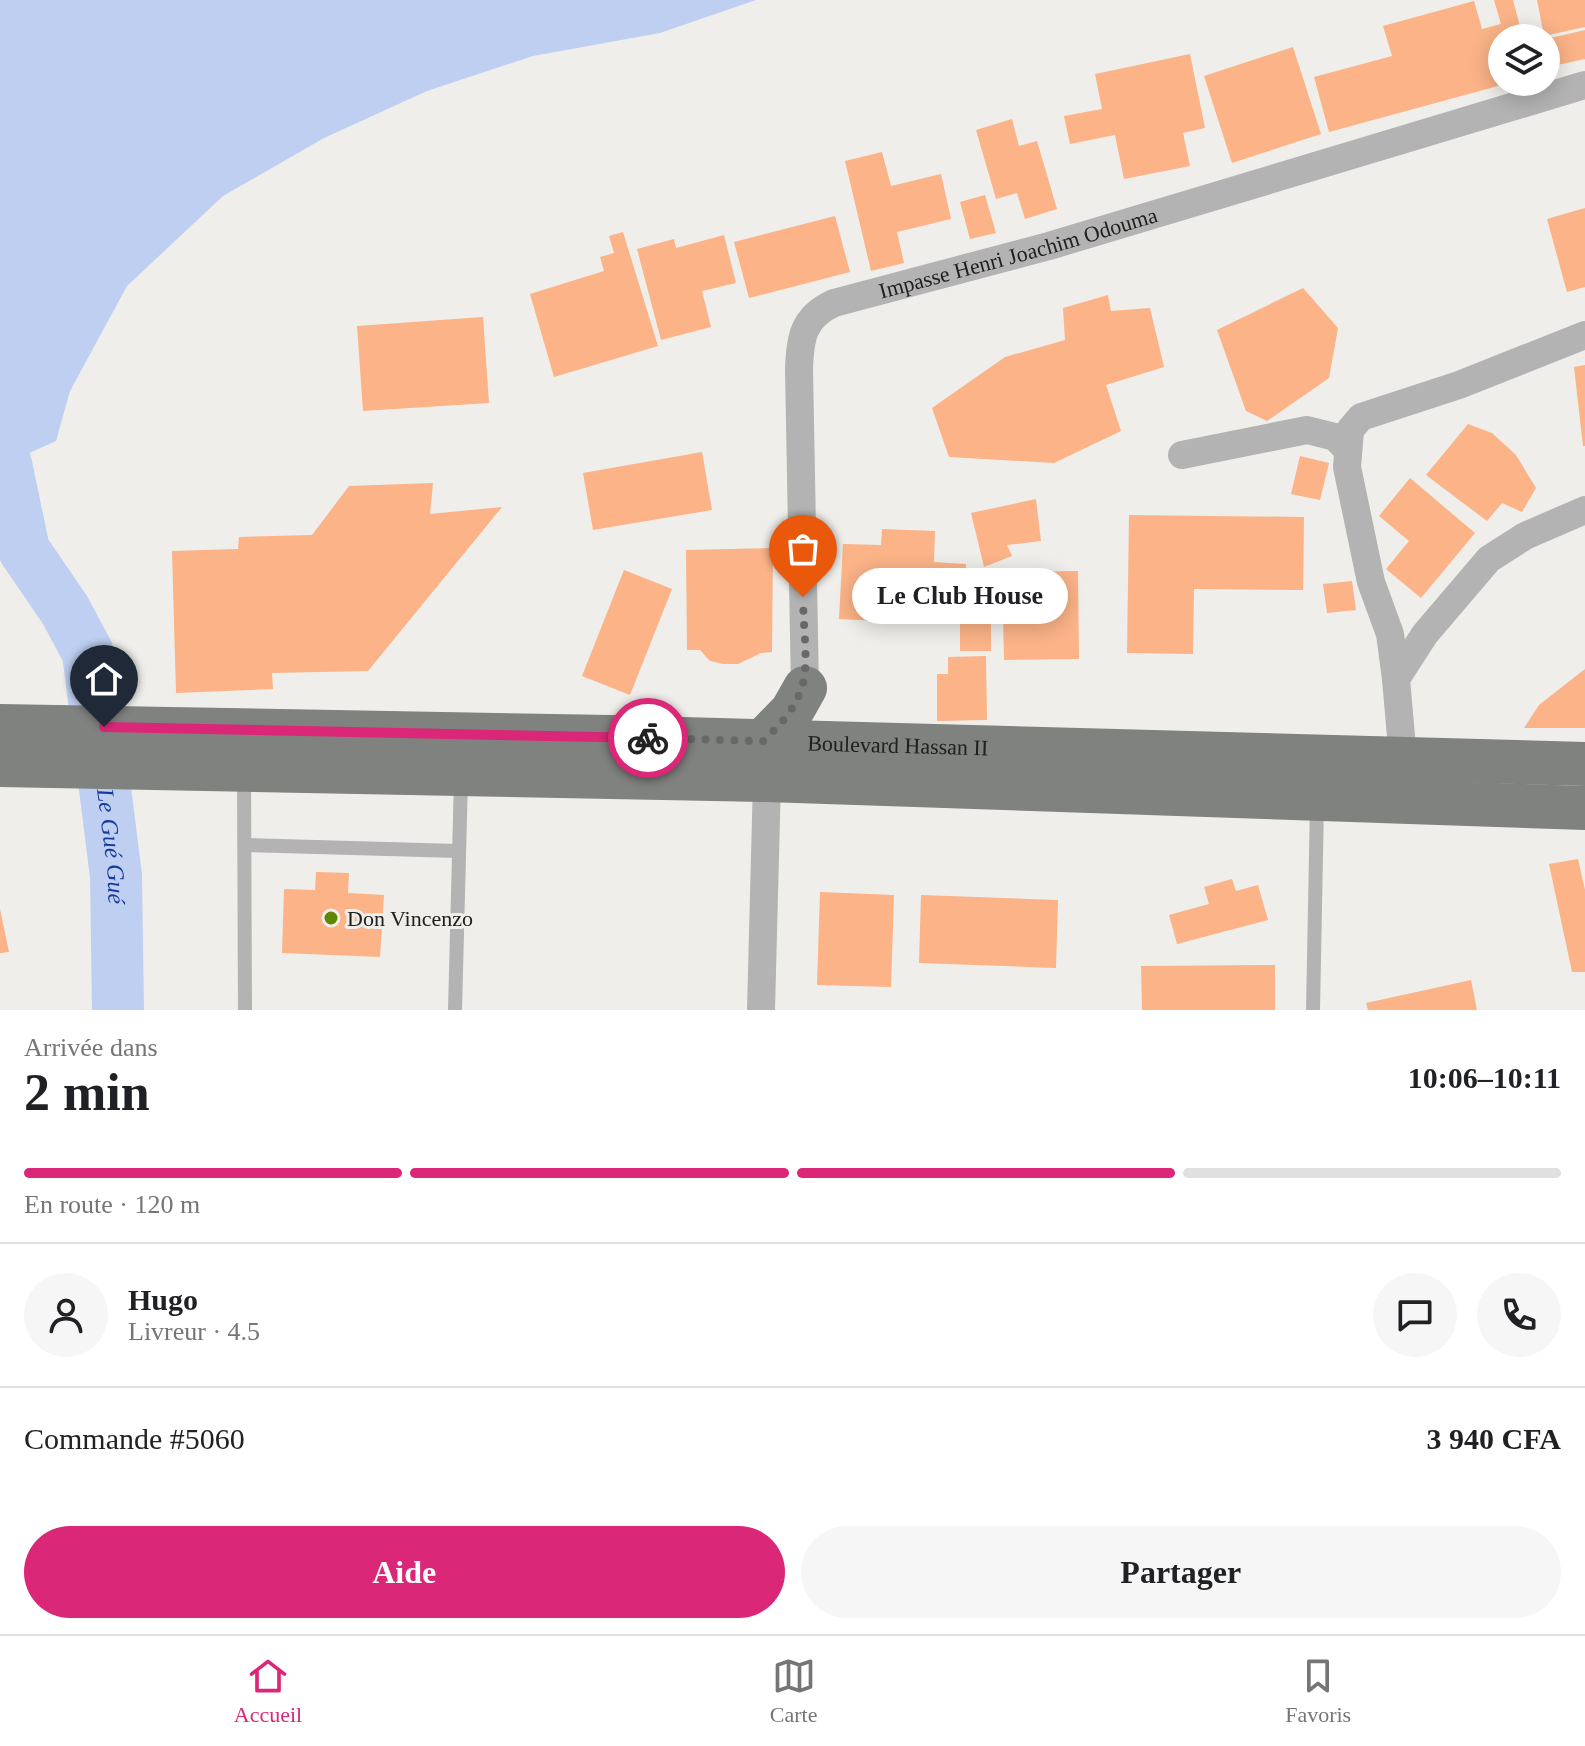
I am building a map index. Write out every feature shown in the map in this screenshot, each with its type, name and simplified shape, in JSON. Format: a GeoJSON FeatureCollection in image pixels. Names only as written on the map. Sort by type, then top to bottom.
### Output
{"type":"FeatureCollection","features":[{"type":"Feature","properties":{"kind":"main road"},"geometry":{"type":"LineString","coordinates":[[805,688],[824,725],[841,743]]}},
{"type":"Feature","properties":{"kind":"main road"},"geometry":{"type":"LineString","coordinates":[[765,761],[805,688]]}},
{"type":"Feature","properties":{"kind":"main road","name":"Boulevard Hassan II"},"geometry":{"type":"LineString","coordinates":[[10,726],[161,728],[765,761],[1317,799],[1585,808]]}},
{"type":"Feature","properties":{"kind":"main road","name":"Boulevard Hassan II"},"geometry":{"type":"LineString","coordinates":[[21,765],[461,774],[765,761],[841,743],[1585,764]]}},
{"type":"Feature","properties":{"kind":"street","name":"Impasse Henri Joachim Odouma"},"geometry":{"type":"LineString","coordinates":[[805,688],[799,369],[800,338],[812,316],[834,303],[1078,237],[1585,85]]}},
{"type":"Feature","properties":{"kind":"street"},"geometry":{"type":"LineString","coordinates":[[1403,759],[1390,634],[1363,546],[1346,448],[1353,423],[1370,412],[1459,385],[1585,335]]}},
{"type":"Feature","properties":{"kind":"street"},"geometry":{"type":"LineString","coordinates":[[1182,455],[1307,430],[1335,437],[1346,448]]}},
{"type":"Feature","properties":{"kind":"street"},"geometry":{"type":"LineString","coordinates":[[1396,679],[1425,634],[1489,559],[1525,536],[1585,510]]}},
{"type":"Feature","properties":{"kind":"street"},"geometry":{"type":"LineString","coordinates":[[761,1010],[765,761]]}},
{"type":"Feature","properties":{"kind":"lane"},"geometry":{"type":"LineString","coordinates":[[244,769],[245,1010]]}},
{"type":"Feature","properties":{"kind":"lane"},"geometry":{"type":"LineString","coordinates":[[455,1010],[461,774]]}},
{"type":"Feature","properties":{"kind":"lane"},"geometry":{"type":"LineString","coordinates":[[1313,1010],[1317,799]]}},
{"type":"Feature","properties":{"kind":"lane"},"geometry":{"type":"LineString","coordinates":[[245,845],[458,851]]}},
{"type":"Feature","properties":{"kind":"water"},"geometry":{"type":"Polygon","coordinates":[[[0,0],[756,0],[660,33],[533,56],[427,91],[324,138],[223,196],[127,286],[70,391],[56,441],[0,466],[0,0]]]}},
{"type":"Feature","properties":{"kind":"building"},"geometry":{"type":"Polygon","coordinates":[[[1494,0],[1513,0],[1519,24],[1501,24],[1494,0]]]}},
{"type":"Feature","properties":{"kind":"building"},"geometry":{"type":"Polygon","coordinates":[[[1537,0],[1585,0],[1585,27],[1560,32],[1560,24],[1542,24],[1537,0]]]}},
{"type":"Feature","properties":{"kind":"building"},"geometry":{"type":"Polygon","coordinates":[[[1474,1],[1482,29],[1488,27],[1488,89],[1329,132],[1314,77],[1392,56],[1383,26],[1474,1]]]}},
{"type":"Feature","properties":{"kind":"building"},"geometry":{"type":"Polygon","coordinates":[[[1585,30],[1585,59],[1560,64],[1560,36],[1585,30]]]}},
{"type":"Feature","properties":{"kind":"building"},"geometry":{"type":"Polygon","coordinates":[[[1293,47],[1321,134],[1232,163],[1204,76],[1293,47]]]}},
{"type":"Feature","properties":{"kind":"building"},"geometry":{"type":"Polygon","coordinates":[[[1190,54],[1205,128],[1183,133],[1190,166],[1124,179],[1115,135],[1070,144],[1064,116],[1102,109],[1095,74],[1190,54]]]}},
{"type":"Feature","properties":{"kind":"building"},"geometry":{"type":"Polygon","coordinates":[[[1012,119],[1019,146],[1037,141],[1057,209],[1025,219],[1017,193],[996,199],[976,130],[1012,119]]]}},
{"type":"Feature","properties":{"kind":"building"},"geometry":{"type":"Polygon","coordinates":[[[882,152],[891,186],[941,174],[951,219],[897,232],[904,263],[871,271],[845,161],[882,152]]]}},
{"type":"Feature","properties":{"kind":"building"},"geometry":{"type":"Polygon","coordinates":[[[985,195],[996,233],[970,239],[960,202],[985,195]]]}},
{"type":"Feature","properties":{"kind":"building"},"geometry":{"type":"Polygon","coordinates":[[[1585,208],[1585,287],[1567,292],[1547,219],[1585,208]]]}},
{"type":"Feature","properties":{"kind":"building"},"geometry":{"type":"Polygon","coordinates":[[[835,216],[850,272],[749,298],[734,242],[835,216]]]}},
{"type":"Feature","properties":{"kind":"building"},"geometry":{"type":"Polygon","coordinates":[[[623,232],[658,346],[554,377],[530,294],[604,271],[600,257],[614,253],[609,236],[623,232]]]}},
{"type":"Feature","properties":{"kind":"building"},"geometry":{"type":"Polygon","coordinates":[[[724,235],[736,283],[702,291],[711,327],[661,340],[637,249],[674,239],[676,248],[724,235]]]}},
{"type":"Feature","properties":{"kind":"building"},"geometry":{"type":"Polygon","coordinates":[[[1303,288],[1338,328],[1329,378],[1267,421],[1246,411],[1217,330],[1303,288]]]}},
{"type":"Feature","properties":{"kind":"building"},"geometry":{"type":"Polygon","coordinates":[[[1108,295],[1111,311],[1150,308],[1164,367],[1106,385],[1121,431],[1054,463],[949,457],[932,408],[1005,357],[1065,340],[1063,308],[1108,295]]]}},
{"type":"Feature","properties":{"kind":"building"},"geometry":{"type":"Polygon","coordinates":[[[483,317],[489,403],[363,411],[357,326],[483,317]]]}},
{"type":"Feature","properties":{"kind":"building"},"geometry":{"type":"Polygon","coordinates":[[[1585,365],[1585,446],[1583,446],[1574,367],[1585,365]]]}},
{"type":"Feature","properties":{"kind":"building"},"geometry":{"type":"Polygon","coordinates":[[[1468,424],[1492,433],[1516,455],[1536,488],[1522,512],[1502,503],[1487,521],[1426,475],[1468,424]]]}},
{"type":"Feature","properties":{"kind":"building"},"geometry":{"type":"Polygon","coordinates":[[[702,452],[712,510],[593,530],[583,473],[702,452]]]}},
{"type":"Feature","properties":{"kind":"building"},"geometry":{"type":"Polygon","coordinates":[[[1300,456],[1329,463],[1320,500],[1291,494],[1300,456]]]}},
{"type":"Feature","properties":{"kind":"building"},"geometry":{"type":"Polygon","coordinates":[[[1410,478],[1475,533],[1421,598],[1386,569],[1409,541],[1379,516],[1410,478]]]}},
{"type":"Feature","properties":{"kind":"building"},"geometry":{"type":"Polygon","coordinates":[[[433,483],[430,514],[502,507],[368,671],[272,673],[273,689],[176,693],[172,551],[238,549],[239,537],[312,535],[349,486],[433,483]]]}},
{"type":"Feature","properties":{"kind":"building"},"geometry":{"type":"Polygon","coordinates":[[[1036,499],[1041,541],[1007,545],[1012,556],[984,567],[971,513],[1036,499]]]}},
{"type":"Feature","properties":{"kind":"building"},"geometry":{"type":"Polygon","coordinates":[[[1129,515],[1304,517],[1303,590],[1194,589],[1193,654],[1127,653],[1129,515]]]}},
{"type":"Feature","properties":{"kind":"building"},"geometry":{"type":"Polygon","coordinates":[[[882,529],[935,531],[934,562],[966,564],[965,590],[923,588],[921,623],[839,619],[843,544],[881,545],[882,529]]]}},
{"type":"Feature","properties":{"kind":"building"},"geometry":{"type":"Polygon","coordinates":[[[773,548],[772,652],[761,653],[738,664],[724,664],[710,661],[700,650],[687,650],[686,550],[773,548]]]}},
{"type":"Feature","properties":{"kind":"building"},"geometry":{"type":"Polygon","coordinates":[[[624,570],[672,589],[630,695],[582,676],[624,570]]]}},
{"type":"Feature","properties":{"kind":"building"},"geometry":{"type":"Polygon","coordinates":[[[1078,571],[1079,659],[1004,660],[1002,572],[1078,571]]]}},
{"type":"Feature","properties":{"kind":"building"},"geometry":{"type":"Polygon","coordinates":[[[1352,581],[1356,610],[1327,613],[1323,584],[1352,581]]]}},
{"type":"Feature","properties":{"kind":"building"},"geometry":{"type":"Polygon","coordinates":[[[960,591],[991,591],[991,651],[960,651],[960,591]]]}},
{"type":"Feature","properties":{"kind":"building"},"geometry":{"type":"Polygon","coordinates":[[[986,656],[987,720],[937,721],[937,674],[948,674],[948,657],[986,656]]]}},
{"type":"Feature","properties":{"kind":"building"},"geometry":{"type":"Polygon","coordinates":[[[1585,669],[1585,728],[1524,728],[1539,705],[1585,669]]]}},
{"type":"Feature","properties":{"kind":"building"},"geometry":{"type":"Polygon","coordinates":[[[1578,859],[1585,890],[1585,972],[1572,972],[1549,864],[1578,859]]]}},
{"type":"Feature","properties":{"kind":"building"},"geometry":{"type":"Polygon","coordinates":[[[316,872],[349,873],[348,893],[384,895],[380,957],[282,953],[284,889],[315,890],[316,872]]]}},
{"type":"Feature","properties":{"kind":"building"},"geometry":{"type":"Polygon","coordinates":[[[1232,879],[1236,891],[1258,885],[1268,920],[1177,944],[1169,915],[1209,904],[1204,887],[1232,879]]]}},
{"type":"Feature","properties":{"kind":"building"},"geometry":{"type":"Polygon","coordinates":[[[820,892],[894,895],[891,987],[817,985],[820,892]]]}},
{"type":"Feature","properties":{"kind":"building"},"geometry":{"type":"Polygon","coordinates":[[[921,895],[1058,900],[1056,968],[919,963],[921,895]]]}},
{"type":"Feature","properties":{"kind":"building"},"geometry":{"type":"Polygon","coordinates":[[[0,909],[9,952],[0,953],[0,909]]]}},
{"type":"Feature","properties":{"kind":"building"},"geometry":{"type":"Polygon","coordinates":[[[1275,965],[1275,1010],[1142,1010],[1141,966],[1275,965]]]}},
{"type":"Feature","properties":{"kind":"building"},"geometry":{"type":"Polygon","coordinates":[[[1471,980],[1477,1010],[1368,1010],[1366,1003],[1471,980]]]}},
{"type":"Feature","properties":{"kind":"waterway","name":"Le Gué Gué"},"geometry":{"type":"LineString","coordinates":[[6,464],[24,550],[65,610],[88,653],[116,876],[118,1010]]}},
{"type":"Feature","properties":{"kind":"way so far"},"geometry":{"type":"LineString","coordinates":[[648,738],[763,741],[781,725],[805,688],[803,597]]}},
{"type":"Feature","properties":{"kind":"place","name":"Le Club House"},"geometry":{"type":"Point","coordinates":[803,597]}},
{"type":"Feature","properties":{"kind":"place","name":"Don Vincenzo"},"geometry":{"type":"Point","coordinates":[331,918]}},
{"type":"Feature","properties":{"kind":"route"},"geometry":{"type":"LineString","coordinates":[[104,727],[648,738]]}}]}
